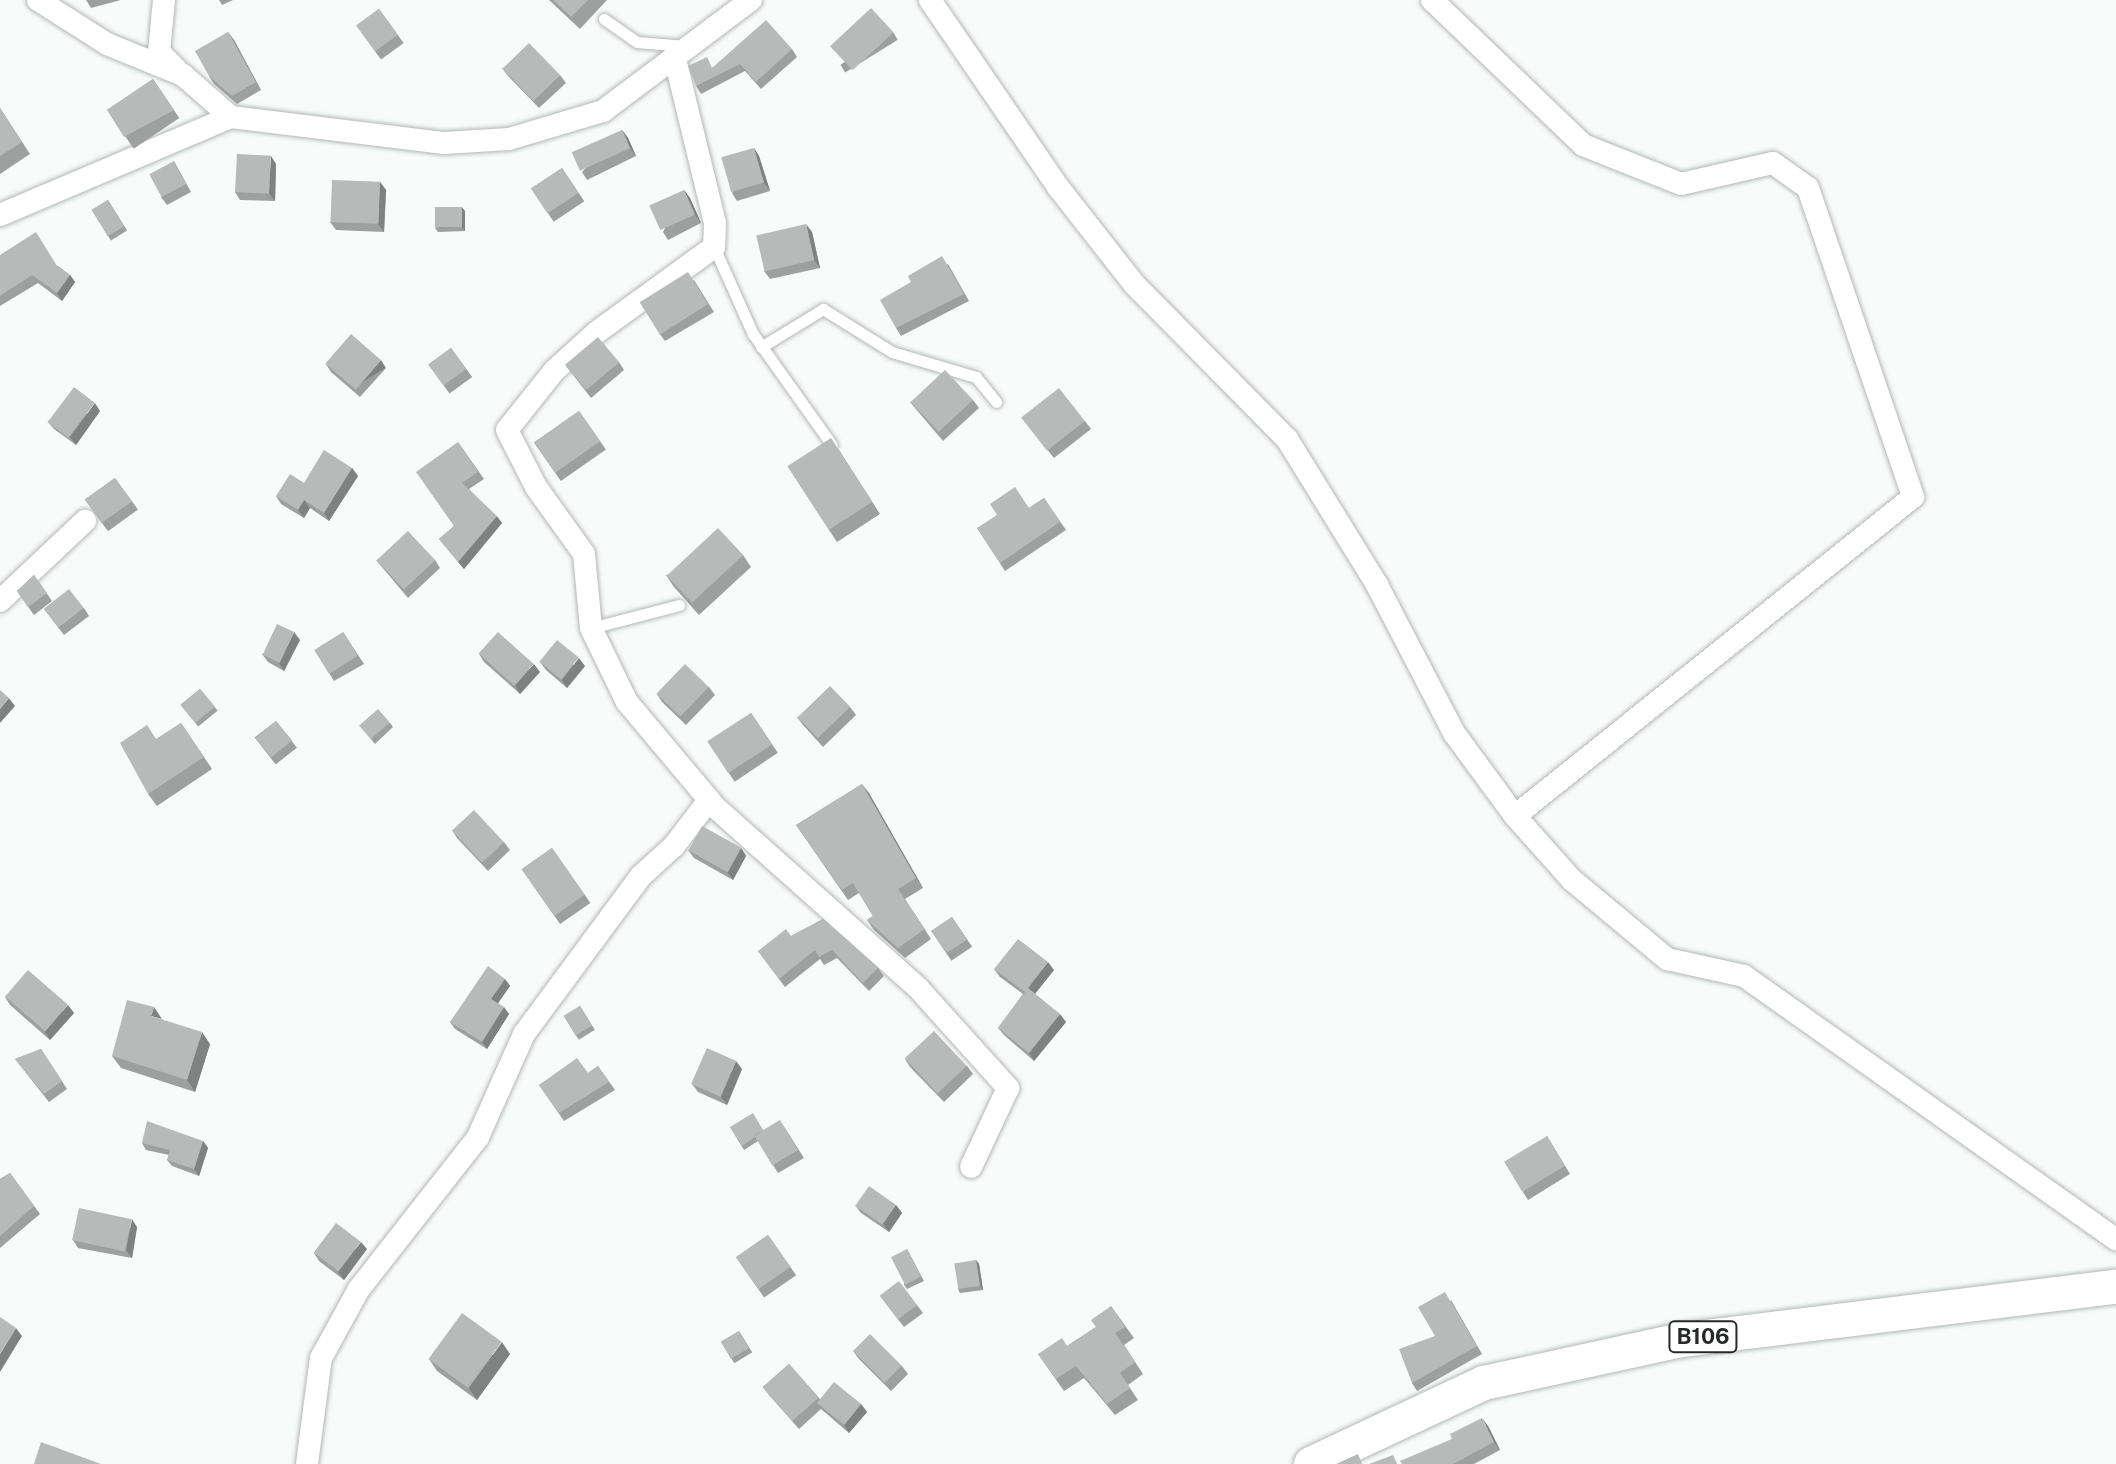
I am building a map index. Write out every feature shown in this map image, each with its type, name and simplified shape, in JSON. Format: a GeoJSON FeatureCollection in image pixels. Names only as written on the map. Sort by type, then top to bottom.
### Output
{"type":"FeatureCollection","features":[{"type":"Feature","properties":{"kind":"main road","name":"B106"},"geometry":{"type":"LineString","coordinates":[[1311,1464],[1499,1379],[1682,1340],[2116,1287]]}},
{"type":"Feature","properties":{"kind":"street"},"geometry":{"type":"LineString","coordinates":[[38,0],[107,44],[183,75]]}},
{"type":"Feature","properties":{"kind":"street"},"geometry":{"type":"LineString","coordinates":[[164,0],[159,52],[231,117]]}},
{"type":"Feature","properties":{"kind":"street"},"geometry":{"type":"LineString","coordinates":[[0,215],[231,117],[444,143],[509,139],[603,111],[751,0]]}},
{"type":"Feature","properties":{"kind":"street"},"geometry":{"type":"LineString","coordinates":[[930,0],[1058,187],[1134,284],[1287,439],[1377,585],[1454,733],[1515,816],[1572,880],[1667,959],[1744,976],[2116,1239]]}},
{"type":"Feature","properties":{"kind":"street"},"geometry":{"type":"LineString","coordinates":[[1432,0],[1583,145],[1681,184],[1773,163],[1808,188],[1913,497],[1515,816]]}},
{"type":"Feature","properties":{"kind":"street"},"geometry":{"type":"LineString","coordinates":[[675,59],[715,223],[714,247],[597,332],[510,421],[507,430],[517,454],[584,554],[591,628],[627,702],[709,800],[918,988],[1008,1088],[971,1167]]}},
{"type":"Feature","properties":{"kind":"street"},"geometry":{"type":"LineString","coordinates":[[0,601],[85,521]]}},
{"type":"Feature","properties":{"kind":"street"},"geometry":{"type":"LineString","coordinates":[[307,1464],[321,1358],[359,1289],[478,1137],[524,1034],[641,876],[674,846],[709,800]]}},
{"type":"Feature","properties":{"kind":"lane"},"geometry":{"type":"LineString","coordinates":[[604,19],[637,42],[693,46]]}},
{"type":"Feature","properties":{"kind":"lane"},"geometry":{"type":"LineString","coordinates":[[714,247],[761,347],[832,445]]}},
{"type":"Feature","properties":{"kind":"lane"},"geometry":{"type":"LineString","coordinates":[[761,347],[823,309],[892,352],[976,377],[996,402]]}},
{"type":"Feature","properties":{"kind":"lane"},"geometry":{"type":"LineString","coordinates":[[591,628],[679,605]]}},
{"type":"Feature","properties":{"kind":"building"},"geometry":{"type":"Polygon","coordinates":[[[553,0],[588,0],[571,17],[553,0]]]}},
{"type":"Feature","properties":{"kind":"building"},"geometry":{"type":"Polygon","coordinates":[[[871,8],[894,32],[853,70],[830,46],[871,8]]]}},
{"type":"Feature","properties":{"kind":"building"},"geometry":{"type":"Polygon","coordinates":[[[379,9],[398,35],[375,51],[356,25],[379,9]]]}},
{"type":"Feature","properties":{"kind":"building"},"geometry":{"type":"Polygon","coordinates":[[[766,20],[792,49],[756,82],[740,64],[696,86],[688,66],[707,57],[712,68],[766,20]]]}},
{"type":"Feature","properties":{"kind":"building"},"geometry":{"type":"Polygon","coordinates":[[[228,32],[256,82],[232,96],[209,76],[195,51],[228,32]]]}},
{"type":"Feature","properties":{"kind":"building"},"geometry":{"type":"Polygon","coordinates":[[[529,43],[560,75],[534,101],[502,69],[529,43]]]}},
{"type":"Feature","properties":{"kind":"building"},"geometry":{"type":"Polygon","coordinates":[[[153,79],[174,110],[124,137],[107,110],[153,79]]]}},
{"type":"Feature","properties":{"kind":"building"},"geometry":{"type":"Polygon","coordinates":[[[0,108],[22,142],[0,156],[0,108]]]}},
{"type":"Feature","properties":{"kind":"building"},"geometry":{"type":"Polygon","coordinates":[[[622,130],[630,148],[580,171],[572,152],[622,130]]]}},
{"type":"Feature","properties":{"kind":"building"},"geometry":{"type":"Polygon","coordinates":[[[754,148],[764,183],[731,192],[721,157],[754,148]]]}},
{"type":"Feature","properties":{"kind":"building"},"geometry":{"type":"Polygon","coordinates":[[[237,154],[271,156],[269,194],[235,192],[237,154]]]}},
{"type":"Feature","properties":{"kind":"building"},"geometry":{"type":"Polygon","coordinates":[[[174,161],[186,184],[161,197],[149,174],[174,161]]]}},
{"type":"Feature","properties":{"kind":"building"},"geometry":{"type":"Polygon","coordinates":[[[562,168],[578,193],[547,213],[531,188],[562,168]]]}},
{"type":"Feature","properties":{"kind":"building"},"geometry":{"type":"Polygon","coordinates":[[[332,180],[380,182],[379,224],[331,222],[332,180]]]}},
{"type":"Feature","properties":{"kind":"building"},"geometry":{"type":"Polygon","coordinates":[[[684,190],[695,215],[660,230],[649,205],[684,190]]]}},
{"type":"Feature","properties":{"kind":"building"},"geometry":{"type":"Polygon","coordinates":[[[108,200],[124,227],[108,236],[92,210],[108,200]]]}},
{"type":"Feature","properties":{"kind":"building"},"geometry":{"type":"Polygon","coordinates":[[[435,207],[462,207],[462,227],[435,227],[435,207]]]}},
{"type":"Feature","properties":{"kind":"building"},"geometry":{"type":"Polygon","coordinates":[[[806,224],[814,260],[765,272],[756,235],[806,224]]]}},
{"type":"Feature","properties":{"kind":"building"},"geometry":{"type":"Polygon","coordinates":[[[36,232],[57,266],[70,275],[57,293],[32,275],[0,296],[0,255],[36,232]]]}},
{"type":"Feature","properties":{"kind":"building"},"geometry":{"type":"Polygon","coordinates":[[[942,256],[964,294],[896,328],[880,300],[911,282],[908,276],[942,256]]]}},
{"type":"Feature","properties":{"kind":"building"},"geometry":{"type":"Polygon","coordinates":[[[688,272],[708,304],[660,334],[640,302],[688,272]]]}},
{"type":"Feature","properties":{"kind":"building"},"geometry":{"type":"Polygon","coordinates":[[[351,334],[381,360],[356,390],[325,363],[351,334]]]}},
{"type":"Feature","properties":{"kind":"building"},"geometry":{"type":"Polygon","coordinates":[[[598,337],[619,362],[586,390],[565,365],[598,337]]]}},
{"type":"Feature","properties":{"kind":"building"},"geometry":{"type":"Polygon","coordinates":[[[451,348],[466,369],[444,385],[428,364],[451,348]]]}},
{"type":"Feature","properties":{"kind":"building"},"geometry":{"type":"Polygon","coordinates":[[[945,370],[973,400],[939,432],[911,402],[945,370]]]}},
{"type":"Feature","properties":{"kind":"building"},"geometry":{"type":"Polygon","coordinates":[[[74,387],[95,403],[68,438],[48,422],[74,387]]]}},
{"type":"Feature","properties":{"kind":"building"},"geometry":{"type":"Polygon","coordinates":[[[1059,388],[1085,421],[1047,451],[1021,418],[1059,388]]]}},
{"type":"Feature","properties":{"kind":"building"},"geometry":{"type":"Polygon","coordinates":[[[579,411],[600,441],[555,473],[534,443],[579,411]]]}},
{"type":"Feature","properties":{"kind":"building"},"geometry":{"type":"Polygon","coordinates":[[[831,438],[872,502],[829,530],[787,466],[831,438]]]}},
{"type":"Feature","properties":{"kind":"building"},"geometry":{"type":"Polygon","coordinates":[[[458,442],[478,472],[462,483],[497,516],[458,562],[439,539],[454,526],[416,472],[458,442]]]}},
{"type":"Feature","properties":{"kind":"building"},"geometry":{"type":"Polygon","coordinates":[[[324,450],[352,468],[324,513],[304,500],[298,510],[276,496],[290,474],[304,483],[324,450]]]}},
{"type":"Feature","properties":{"kind":"building"},"geometry":{"type":"Polygon","coordinates":[[[115,478],[132,502],[101,523],[85,499],[115,478]]]}},
{"type":"Feature","properties":{"kind":"building"},"geometry":{"type":"Polygon","coordinates":[[[1015,487],[1029,508],[1044,498],[1060,522],[1000,563],[977,528],[997,515],[990,504],[1015,487]]]}},
{"type":"Feature","properties":{"kind":"building"},"geometry":{"type":"Polygon","coordinates":[[[718,528],[743,555],[692,603],[667,576],[718,528]]]}},
{"type":"Feature","properties":{"kind":"building"},"geometry":{"type":"Polygon","coordinates":[[[408,531],[435,560],[404,590],[377,560],[408,531]]]}},
{"type":"Feature","properties":{"kind":"building"},"geometry":{"type":"Polygon","coordinates":[[[34,575],[47,593],[28,607],[17,591],[34,575]]]}},
{"type":"Feature","properties":{"kind":"building"},"geometry":{"type":"Polygon","coordinates":[[[69,589],[84,608],[59,628],[44,609],[69,589]]]}},
{"type":"Feature","properties":{"kind":"building"},"geometry":{"type":"Polygon","coordinates":[[[277,624],[294,632],[280,663],[263,655],[277,624]]]}},
{"type":"Feature","properties":{"kind":"building"},"geometry":{"type":"Polygon","coordinates":[[[343,632],[358,656],[329,674],[314,650],[343,632]]]}},
{"type":"Feature","properties":{"kind":"building"},"geometry":{"type":"Polygon","coordinates":[[[498,632],[534,664],[514,686],[479,654],[498,632]]]}},
{"type":"Feature","properties":{"kind":"building"},"geometry":{"type":"Polygon","coordinates":[[[557,640],[579,658],[561,679],[539,662],[557,640]]]}},
{"type":"Feature","properties":{"kind":"building"},"geometry":{"type":"Polygon","coordinates":[[[685,664],[709,687],[680,716],[657,693],[685,664]]]}},
{"type":"Feature","properties":{"kind":"building"},"geometry":{"type":"Polygon","coordinates":[[[830,686],[850,707],[818,738],[798,717],[830,686]]]}},
{"type":"Feature","properties":{"kind":"building"},"geometry":{"type":"Polygon","coordinates":[[[200,689],[215,707],[196,723],[181,705],[200,689]]]}},
{"type":"Feature","properties":{"kind":"building"},"geometry":{"type":"Polygon","coordinates":[[[0,690],[9,698],[0,709],[0,690]]]}},
{"type":"Feature","properties":{"kind":"building"},"geometry":{"type":"Polygon","coordinates":[[[378,709],[390,723],[371,739],[359,725],[378,709]]]}},
{"type":"Feature","properties":{"kind":"building"},"geometry":{"type":"Polygon","coordinates":[[[751,713],[772,745],[728,773],[707,741],[751,713]]]}},
{"type":"Feature","properties":{"kind":"building"},"geometry":{"type":"Polygon","coordinates":[[[276,721],[292,740],[271,758],[255,738],[276,721]]]}},
{"type":"Feature","properties":{"kind":"building"},"geometry":{"type":"Polygon","coordinates":[[[181,723],[204,757],[148,794],[120,743],[147,725],[156,739],[181,723]]]}},
{"type":"Feature","properties":{"kind":"building"},"geometry":{"type":"Polygon","coordinates":[[[862,784],[916,878],[898,889],[925,929],[898,948],[867,920],[873,916],[853,883],[842,890],[796,825],[862,784]]]}},
{"type":"Feature","properties":{"kind":"building"},"geometry":{"type":"Polygon","coordinates":[[[474,810],[504,842],[482,863],[452,830],[474,810]]]}},
{"type":"Feature","properties":{"kind":"building"},"geometry":{"type":"Polygon","coordinates":[[[702,826],[741,848],[728,872],[688,850],[702,826]]]}},
{"type":"Feature","properties":{"kind":"building"},"geometry":{"type":"Polygon","coordinates":[[[552,848],[585,895],[554,916],[522,869],[552,848]]]}},
{"type":"Feature","properties":{"kind":"building"},"geometry":{"type":"Polygon","coordinates":[[[952,917],[967,939],[946,953],[931,931],[952,917]]]}},
{"type":"Feature","properties":{"kind":"building"},"geometry":{"type":"Polygon","coordinates":[[[823,919],[878,968],[863,983],[832,950],[819,957],[815,950],[779,979],[758,951],[786,929],[791,936],[823,919]]]}},
{"type":"Feature","properties":{"kind":"building"},"geometry":{"type":"Polygon","coordinates":[[[1018,939],[1048,962],[1028,988],[1060,1014],[1029,1053],[998,1028],[1025,992],[994,969],[1018,939]]]}},
{"type":"Feature","properties":{"kind":"building"},"geometry":{"type":"Polygon","coordinates":[[[488,966],[505,979],[491,999],[504,1007],[482,1042],[450,1022],[488,966]]]}},
{"type":"Feature","properties":{"kind":"building"},"geometry":{"type":"Polygon","coordinates":[[[28,970],[68,1005],[45,1031],[5,996],[28,970]]]}},
{"type":"Feature","properties":{"kind":"building"},"geometry":{"type":"Polygon","coordinates":[[[127,1000],[154,1007],[151,1016],[202,1032],[187,1080],[112,1056],[127,1000]]]}},
{"type":"Feature","properties":{"kind":"building"},"geometry":{"type":"Polygon","coordinates":[[[580,1006],[592,1026],[576,1036],[564,1016],[580,1006]]]}},
{"type":"Feature","properties":{"kind":"building"},"geometry":{"type":"Polygon","coordinates":[[[934,1031],[967,1066],[937,1093],[905,1058],[934,1031]]]}},
{"type":"Feature","properties":{"kind":"building"},"geometry":{"type":"Polygon","coordinates":[[[707,1048],[736,1061],[720,1097],[691,1084],[707,1048]]]}},
{"type":"Feature","properties":{"kind":"building"},"geometry":{"type":"Polygon","coordinates":[[[41,1049],[62,1081],[44,1094],[15,1059],[41,1049]]]}},
{"type":"Feature","properties":{"kind":"building"},"geometry":{"type":"Polygon","coordinates":[[[577,1058],[588,1073],[598,1066],[609,1082],[559,1113],[539,1085],[577,1058]]]}},
{"type":"Feature","properties":{"kind":"building"},"geometry":{"type":"Polygon","coordinates":[[[753,1113],[763,1130],[742,1146],[730,1127],[753,1113]]]}},
{"type":"Feature","properties":{"kind":"building"},"geometry":{"type":"Polygon","coordinates":[[[780,1120],[798,1150],[772,1165],[754,1135],[780,1120]]]}},
{"type":"Feature","properties":{"kind":"building"},"geometry":{"type":"Polygon","coordinates":[[[147,1121],[203,1141],[194,1169],[167,1160],[170,1150],[142,1143],[147,1121]]]}},
{"type":"Feature","properties":{"kind":"building"},"geometry":{"type":"Polygon","coordinates":[[[1547,1136],[1565,1166],[1522,1192],[1504,1162],[1547,1136]]]}},
{"type":"Feature","properties":{"kind":"building"},"geometry":{"type":"Polygon","coordinates":[[[10,1173],[34,1206],[0,1236],[0,1179],[10,1173]]]}},
{"type":"Feature","properties":{"kind":"building"},"geometry":{"type":"Polygon","coordinates":[[[869,1186],[896,1205],[882,1225],[855,1206],[869,1186]]]}},
{"type":"Feature","properties":{"kind":"building"},"geometry":{"type":"Polygon","coordinates":[[[79,1208],[132,1219],[125,1252],[72,1240],[79,1208]]]}},
{"type":"Feature","properties":{"kind":"building"},"geometry":{"type":"Polygon","coordinates":[[[336,1223],[361,1242],[338,1271],[314,1253],[336,1223]]]}},
{"type":"Feature","properties":{"kind":"building"},"geometry":{"type":"Polygon","coordinates":[[[768,1235],[790,1267],[758,1289],[736,1257],[768,1235]]]}},
{"type":"Feature","properties":{"kind":"building"},"geometry":{"type":"Polygon","coordinates":[[[907,1249],[921,1277],[905,1285],[891,1257],[907,1249]]]}},
{"type":"Feature","properties":{"kind":"building"},"geometry":{"type":"Polygon","coordinates":[[[976,1260],[980,1286],[958,1289],[954,1263],[976,1260]]]}},
{"type":"Feature","properties":{"kind":"building"},"geometry":{"type":"Polygon","coordinates":[[[899,1281],[917,1305],[898,1319],[880,1295],[899,1281]]]}},
{"type":"Feature","properties":{"kind":"building"},"geometry":{"type":"Polygon","coordinates":[[[1445,1292],[1477,1346],[1412,1383],[1399,1349],[1435,1336],[1418,1307],[1445,1292]]]}},
{"type":"Feature","properties":{"kind":"building"},"geometry":{"type":"Polygon","coordinates":[[[1111,1306],[1125,1327],[1115,1333],[1135,1362],[1120,1373],[1130,1388],[1107,1404],[1076,1366],[1056,1379],[1038,1354],[1062,1338],[1067,1346],[1096,1327],[1091,1320],[1111,1306]]]}},
{"type":"Feature","properties":{"kind":"building"},"geometry":{"type":"Polygon","coordinates":[[[462,1313],[502,1342],[468,1388],[428,1359],[462,1313]]]}},
{"type":"Feature","properties":{"kind":"building"},"geometry":{"type":"Polygon","coordinates":[[[0,1317],[16,1328],[0,1354],[0,1317]]]}},
{"type":"Feature","properties":{"kind":"building"},"geometry":{"type":"Polygon","coordinates":[[[739,1331],[749,1348],[731,1359],[721,1342],[739,1331]]]}},
{"type":"Feature","properties":{"kind":"building"},"geometry":{"type":"Polygon","coordinates":[[[870,1334],[902,1366],[885,1383],[853,1351],[870,1334]]]}},
{"type":"Feature","properties":{"kind":"building"},"geometry":{"type":"Polygon","coordinates":[[[789,1364],[819,1398],[792,1421],[763,1387],[789,1364]]]}},
{"type":"Feature","properties":{"kind":"building"},"geometry":{"type":"Polygon","coordinates":[[[834,1382],[861,1404],[844,1425],[817,1403],[834,1382]]]}},
{"type":"Feature","properties":{"kind":"building"},"geometry":{"type":"Polygon","coordinates":[[[1482,1418],[1494,1442],[1453,1464],[1402,1464],[1400,1461],[1452,1439],[1450,1434],[1482,1418]]]}},
{"type":"Feature","properties":{"kind":"building"},"geometry":{"type":"Polygon","coordinates":[[[41,1442],[101,1464],[34,1464],[41,1442]]]}},
{"type":"Feature","properties":{"kind":"building"},"geometry":{"type":"Polygon","coordinates":[[[1358,1454],[1362,1464],[1336,1464],[1358,1454]]]}},
{"type":"Feature","properties":{"kind":"building"},"geometry":{"type":"Polygon","coordinates":[[[1393,1455],[1397,1464],[1369,1464],[1393,1455]]]}}]}
